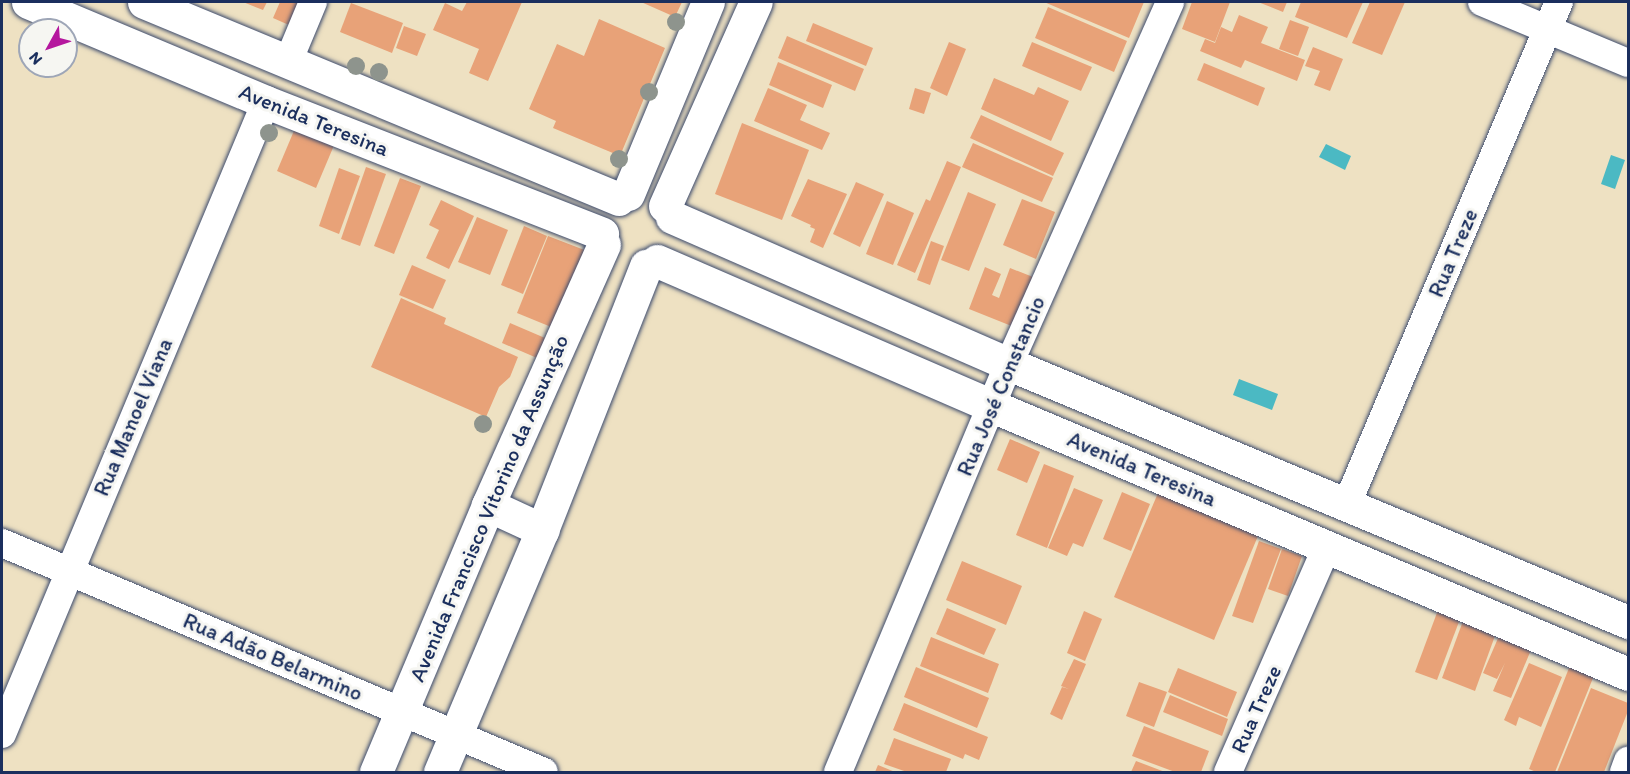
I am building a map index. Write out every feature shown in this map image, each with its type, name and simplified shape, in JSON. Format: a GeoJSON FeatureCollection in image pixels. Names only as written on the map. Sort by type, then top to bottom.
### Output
{"type":"FeatureCollection","features":[{"type":"Feature","properties":{"kind":"main road","name":"Avenida Teresina"},"geometry":{"type":"LineString","coordinates":[[28,2],[82,12],[266,102],[603,239]]}},
{"type":"Feature","properties":{"kind":"main road","name":"Avenida Teresina"},"geometry":{"type":"LineString","coordinates":[[144,2],[623,196]]}},
{"type":"Feature","properties":{"kind":"main road"},"geometry":{"type":"LineString","coordinates":[[708,2],[623,196],[609,208],[603,220],[603,239],[621,262],[633,266],[651,263],[666,253],[672,242],[669,212],[756,2]]}},
{"type":"Feature","properties":{"kind":"main road"},"geometry":{"type":"LineString","coordinates":[[623,196],[648,195],[669,212]]}},
{"type":"Feature","properties":{"kind":"main road","name":"Avenida Teresina"},"geometry":{"type":"LineString","coordinates":[[669,212],[1010,364],[1629,622]]}},
{"type":"Feature","properties":{"kind":"main road","name":"Avenida Francisco Vitorino da Assunção"},"geometry":{"type":"LineString","coordinates":[[376,772],[603,239]]}},
{"type":"Feature","properties":{"kind":"main road","name":"Avenida Teresina"},"geometry":{"type":"LineString","coordinates":[[651,263],[1629,674]]}},
{"type":"Feature","properties":{"kind":"main road"},"geometry":{"type":"LineString","coordinates":[[440,772],[651,263]]}},
{"type":"Feature","properties":{"kind":"main road"},"geometry":{"type":"LineString","coordinates":[[488,505],[542,530]]}},
{"type":"Feature","properties":{"kind":"street"},"geometry":{"type":"LineString","coordinates":[[288,62],[313,2]]}},
{"type":"Feature","properties":{"kind":"street","name":"Rua José Constancio"},"geometry":{"type":"LineString","coordinates":[[838,772],[1010,364],[1170,2]]}},
{"type":"Feature","properties":{"kind":"street"},"geometry":{"type":"LineString","coordinates":[[1482,2],[1629,63]]}},
{"type":"Feature","properties":{"kind":"street","name":"Rua Treze"},"geometry":{"type":"LineString","coordinates":[[1347,504],[1559,2]]}},
{"type":"Feature","properties":{"kind":"street","name":"Rua Manoel Viana"},"geometry":{"type":"LineString","coordinates":[[2,734],[68,571],[266,102]]}},
{"type":"Feature","properties":{"kind":"street","name":"Rua Adão Belarmino"},"geometry":{"type":"LineString","coordinates":[[2,543],[544,772]]}},
{"type":"Feature","properties":{"kind":"street","name":"Rua Treze"},"geometry":{"type":"LineString","coordinates":[[1228,772],[1327,547]]}},
{"type":"Feature","properties":{"kind":"street"},"geometry":{"type":"LineString","coordinates":[[1624,772],[1629,761]]}},
{"type":"Feature","properties":{"kind":"water"},"geometry":{"type":"Polygon","coordinates":[[[1326,144],[1351,156],[1345,170],[1319,157],[1326,144]]]}},
{"type":"Feature","properties":{"kind":"water"},"geometry":{"type":"Polygon","coordinates":[[[1611,155],[1625,160],[1615,189],[1601,184],[1611,155]]]}},
{"type":"Feature","properties":{"kind":"water"},"geometry":{"type":"Polygon","coordinates":[[[1239,379],[1278,394],[1272,410],[1233,395],[1239,379]]]}},
{"type":"Feature","properties":{"kind":"building"},"geometry":{"type":"Polygon","coordinates":[[[243,2],[267,2],[263,10],[243,2]]]}},
{"type":"Feature","properties":{"kind":"building"},"geometry":{"type":"Polygon","coordinates":[[[280,2],[309,2],[298,29],[273,18],[280,2]]]}},
{"type":"Feature","properties":{"kind":"building"},"geometry":{"type":"Polygon","coordinates":[[[467,2],[522,2],[488,81],[469,73],[479,49],[433,30],[445,3],[462,11],[467,2]]]}},
{"type":"Feature","properties":{"kind":"building"},"geometry":{"type":"Polygon","coordinates":[[[641,2],[682,2],[675,17],[641,2]]]}},
{"type":"Feature","properties":{"kind":"building"},"geometry":{"type":"Polygon","coordinates":[[[1044,2],[1144,2],[1129,38],[1044,2]]]}},
{"type":"Feature","properties":{"kind":"building"},"geometry":{"type":"Polygon","coordinates":[[[1192,2],[1230,2],[1215,42],[1182,29],[1192,2]]]}},
{"type":"Feature","properties":{"kind":"building"},"geometry":{"type":"Polygon","coordinates":[[[1258,2],[1287,2],[1283,12],[1258,2]]]}},
{"type":"Feature","properties":{"kind":"building"},"geometry":{"type":"Polygon","coordinates":[[[1301,2],[1363,2],[1347,38],[1295,17],[1301,2]]]}},
{"type":"Feature","properties":{"kind":"building"},"geometry":{"type":"Polygon","coordinates":[[[1370,2],[1405,2],[1382,55],[1352,43],[1370,2]]]}},
{"type":"Feature","properties":{"kind":"building"},"geometry":{"type":"Polygon","coordinates":[[[351,3],[403,23],[392,53],[340,32],[351,3]]]}},
{"type":"Feature","properties":{"kind":"building"},"geometry":{"type":"Polygon","coordinates":[[[1048,7],[1127,41],[1114,72],[1035,38],[1048,7]]]}},
{"type":"Feature","properties":{"kind":"building"},"geometry":{"type":"Polygon","coordinates":[[[1239,15],[1268,27],[1261,43],[1305,60],[1297,81],[1245,60],[1241,68],[1200,51],[1205,39],[1215,43],[1221,27],[1232,32],[1239,15]]]}},
{"type":"Feature","properties":{"kind":"building"},"geometry":{"type":"Polygon","coordinates":[[[599,19],[665,48],[620,156],[553,128],[556,121],[529,109],[557,44],[584,56],[599,19]]]}},
{"type":"Feature","properties":{"kind":"building"},"geometry":{"type":"Polygon","coordinates":[[[1290,20],[1309,27],[1298,56],[1279,49],[1290,20]]]}},
{"type":"Feature","properties":{"kind":"building"},"geometry":{"type":"Polygon","coordinates":[[[813,23],[873,48],[866,66],[806,41],[813,23]]]}},
{"type":"Feature","properties":{"kind":"building"},"geometry":{"type":"Polygon","coordinates":[[[404,26],[426,34],[417,56],[396,48],[404,26]]]}},
{"type":"Feature","properties":{"kind":"building"},"geometry":{"type":"Polygon","coordinates":[[[787,36],[864,69],[855,91],[778,58],[787,36]]]}},
{"type":"Feature","properties":{"kind":"building"},"geometry":{"type":"Polygon","coordinates":[[[949,42],[966,49],[947,96],[930,88],[949,42]]]}},
{"type":"Feature","properties":{"kind":"building"},"geometry":{"type":"Polygon","coordinates":[[[1032,42],[1092,67],[1081,91],[1022,66],[1032,42]]]}},
{"type":"Feature","properties":{"kind":"building"},"geometry":{"type":"Polygon","coordinates":[[[1313,47],[1343,59],[1330,91],[1314,85],[1320,71],[1305,66],[1313,47]]]}},
{"type":"Feature","properties":{"kind":"building"},"geometry":{"type":"Polygon","coordinates":[[[778,62],[832,85],[823,108],[769,85],[778,62]]]}},
{"type":"Feature","properties":{"kind":"building"},"geometry":{"type":"Polygon","coordinates":[[[1204,63],[1265,88],[1258,106],[1197,80],[1204,63]]]}},
{"type":"Feature","properties":{"kind":"building"},"geometry":{"type":"Polygon","coordinates":[[[994,78],[1034,95],[1038,87],[1069,101],[1051,141],[981,109],[994,78]]]}},
{"type":"Feature","properties":{"kind":"building"},"geometry":{"type":"Polygon","coordinates":[[[768,88],[807,105],[800,120],[830,133],[822,150],[754,121],[768,88]]]}},
{"type":"Feature","properties":{"kind":"building"},"geometry":{"type":"Polygon","coordinates":[[[915,88],[931,93],[924,114],[909,109],[915,88]]]}},
{"type":"Feature","properties":{"kind":"building"},"geometry":{"type":"Polygon","coordinates":[[[981,115],[1064,153],[1053,176],[970,138],[981,115]]]}},
{"type":"Feature","properties":{"kind":"building"},"geometry":{"type":"Polygon","coordinates":[[[742,123],[809,150],[782,220],[715,194],[742,123]]]}},
{"type":"Feature","properties":{"kind":"building"},"geometry":{"type":"Polygon","coordinates":[[[296,126],[335,143],[316,188],[277,171],[296,126]]]}},
{"type":"Feature","properties":{"kind":"building"},"geometry":{"type":"Polygon","coordinates":[[[973,143],[1053,178],[1042,202],[962,167],[973,143]]]}},
{"type":"Feature","properties":{"kind":"building"},"geometry":{"type":"Polygon","coordinates":[[[947,161],[961,167],[915,273],[897,265],[926,199],[930,201],[947,161]]]}},
{"type":"Feature","properties":{"kind":"building"},"geometry":{"type":"Polygon","coordinates":[[[366,167],[386,174],[360,246],[341,239],[366,167]]]}},
{"type":"Feature","properties":{"kind":"building"},"geometry":{"type":"Polygon","coordinates":[[[339,168],[360,176],[339,234],[319,226],[339,168]]]}},
{"type":"Feature","properties":{"kind":"building"},"geometry":{"type":"Polygon","coordinates":[[[400,178],[421,186],[394,254],[374,246],[400,178]]]}},
{"type":"Feature","properties":{"kind":"building"},"geometry":{"type":"Polygon","coordinates":[[[808,179],[847,194],[823,248],[810,242],[815,229],[810,227],[811,225],[791,216],[808,179]]]}},
{"type":"Feature","properties":{"kind":"building"},"geometry":{"type":"Polygon","coordinates":[[[856,182],[884,194],[860,247],[833,234],[856,182]]]}},
{"type":"Feature","properties":{"kind":"building"},"geometry":{"type":"Polygon","coordinates":[[[968,192],[996,204],[969,271],[941,260],[968,192]]]}},
{"type":"Feature","properties":{"kind":"building"},"geometry":{"type":"Polygon","coordinates":[[[1022,199],[1055,212],[1036,259],[1003,245],[1022,199]]]}},
{"type":"Feature","properties":{"kind":"building"},"geometry":{"type":"Polygon","coordinates":[[[441,200],[474,216],[449,269],[426,258],[439,230],[429,225],[441,200]]]}},
{"type":"Feature","properties":{"kind":"building"},"geometry":{"type":"Polygon","coordinates":[[[887,201],[914,213],[893,265],[866,254],[887,201]]]}},
{"type":"Feature","properties":{"kind":"building"},"geometry":{"type":"Polygon","coordinates":[[[477,217],[508,230],[490,275],[458,262],[477,217]]]}},
{"type":"Feature","properties":{"kind":"building"},"geometry":{"type":"Polygon","coordinates":[[[524,226],[547,236],[523,294],[501,285],[524,226]]]}},
{"type":"Feature","properties":{"kind":"building"},"geometry":{"type":"Polygon","coordinates":[[[548,236],[587,251],[556,329],[517,313],[548,236]]]}},
{"type":"Feature","properties":{"kind":"building"},"geometry":{"type":"Polygon","coordinates":[[[931,241],[944,246],[930,285],[917,280],[931,241]]]}},
{"type":"Feature","properties":{"kind":"building"},"geometry":{"type":"Polygon","coordinates":[[[412,265],[446,280],[433,309],[399,295],[412,265]]]}},
{"type":"Feature","properties":{"kind":"building"},"geometry":{"type":"Polygon","coordinates":[[[985,267],[1001,274],[992,295],[999,298],[1010,268],[1033,277],[1014,327],[969,309],[985,267]]]}},
{"type":"Feature","properties":{"kind":"building"},"geometry":{"type":"Polygon","coordinates":[[[401,298],[446,318],[444,324],[518,357],[510,377],[499,387],[486,417],[371,367],[401,298]]]}},
{"type":"Feature","properties":{"kind":"building"},"geometry":{"type":"Polygon","coordinates":[[[510,323],[552,341],[544,361],[502,343],[510,323]]]}},
{"type":"Feature","properties":{"kind":"building"},"geometry":{"type":"Polygon","coordinates":[[[1010,439],[1040,452],[1027,483],[997,470],[1010,439]]]}},
{"type":"Feature","properties":{"kind":"building"},"geometry":{"type":"Polygon","coordinates":[[[1044,464],[1074,476],[1047,548],[1016,535],[1044,464]]]}},
{"type":"Feature","properties":{"kind":"building"},"geometry":{"type":"Polygon","coordinates":[[[1074,488],[1103,500],[1083,547],[1073,543],[1067,556],[1048,548],[1074,488]]]}},
{"type":"Feature","properties":{"kind":"building"},"geometry":{"type":"Polygon","coordinates":[[[1122,492],[1150,504],[1131,551],[1103,539],[1122,492]]]}},
{"type":"Feature","properties":{"kind":"building"},"geometry":{"type":"Polygon","coordinates":[[[1158,493],[1258,536],[1214,640],[1114,597],[1158,493]]]}},
{"type":"Feature","properties":{"kind":"building"},"geometry":{"type":"Polygon","coordinates":[[[1259,541],[1281,549],[1253,623],[1232,616],[1259,541]]]}},
{"type":"Feature","properties":{"kind":"building"},"geometry":{"type":"Polygon","coordinates":[[[1282,549],[1302,556],[1288,596],[1268,589],[1282,549]]]}},
{"type":"Feature","properties":{"kind":"building"},"geometry":{"type":"Polygon","coordinates":[[[962,561],[1022,586],[1006,625],[946,600],[962,561]]]}},
{"type":"Feature","properties":{"kind":"building"},"geometry":{"type":"Polygon","coordinates":[[[947,608],[996,629],[984,655],[936,634],[947,608]]]}},
{"type":"Feature","properties":{"kind":"building"},"geometry":{"type":"Polygon","coordinates":[[[1438,610],[1460,619],[1437,680],[1415,672],[1438,610]]]}},
{"type":"Feature","properties":{"kind":"building"},"geometry":{"type":"Polygon","coordinates":[[[1084,611],[1102,619],[1085,661],[1067,653],[1084,611]]]}},
{"type":"Feature","properties":{"kind":"building"},"geometry":{"type":"Polygon","coordinates":[[[1463,621],[1496,633],[1475,691],[1442,678],[1463,621]]]}},
{"type":"Feature","properties":{"kind":"building"},"geometry":{"type":"Polygon","coordinates":[[[1499,636],[1533,645],[1511,698],[1493,691],[1505,663],[1497,679],[1483,673],[1499,636]]]}},
{"type":"Feature","properties":{"kind":"building"},"geometry":{"type":"Polygon","coordinates":[[[931,637],[999,664],[988,693],[920,666],[931,637]]]}},
{"type":"Feature","properties":{"kind":"building"},"geometry":{"type":"Polygon","coordinates":[[[1074,659],[1086,664],[1062,720],[1050,714],[1062,687],[1069,689],[1061,686],[1074,659]]]}},
{"type":"Feature","properties":{"kind":"building"},"geometry":{"type":"Polygon","coordinates":[[[1529,663],[1562,677],[1541,727],[1519,717],[1516,726],[1504,720],[1529,663]]]}},
{"type":"Feature","properties":{"kind":"building"},"geometry":{"type":"Polygon","coordinates":[[[1571,663],[1595,673],[1555,772],[1536,772],[1529,769],[1571,663]]]}},
{"type":"Feature","properties":{"kind":"building"},"geometry":{"type":"Polygon","coordinates":[[[916,667],[989,698],[977,728],[904,697],[916,667]]]}},
{"type":"Feature","properties":{"kind":"building"},"geometry":{"type":"Polygon","coordinates":[[[1178,668],[1237,692],[1227,717],[1168,692],[1178,668]]]}},
{"type":"Feature","properties":{"kind":"building"},"geometry":{"type":"Polygon","coordinates":[[[1139,682],[1167,692],[1154,727],[1126,716],[1139,682]]]}},
{"type":"Feature","properties":{"kind":"building"},"geometry":{"type":"Polygon","coordinates":[[[1591,688],[1628,703],[1628,711],[1604,772],[1557,772],[1591,688]]]}},
{"type":"Feature","properties":{"kind":"building"},"geometry":{"type":"Polygon","coordinates":[[[1170,695],[1228,719],[1222,736],[1163,712],[1170,695]]]}},
{"type":"Feature","properties":{"kind":"building"},"geometry":{"type":"Polygon","coordinates":[[[904,703],[988,737],[979,760],[965,754],[963,759],[893,730],[904,703]]]}},
{"type":"Feature","properties":{"kind":"building"},"geometry":{"type":"Polygon","coordinates":[[[1144,726],[1209,751],[1201,772],[1175,772],[1132,756],[1144,726]]]}},
{"type":"Feature","properties":{"kind":"building"},"geometry":{"type":"Polygon","coordinates":[[[894,738],[951,759],[946,772],[907,772],[884,764],[894,738]]]}},
{"type":"Feature","properties":{"kind":"building"},"geometry":{"type":"Polygon","coordinates":[[[1136,761],[1165,772],[1131,772],[1136,761]]]}},
{"type":"Feature","properties":{"kind":"building"},"geometry":{"type":"Polygon","coordinates":[[[878,765],[895,772],[875,772],[878,765]]]}}]}
